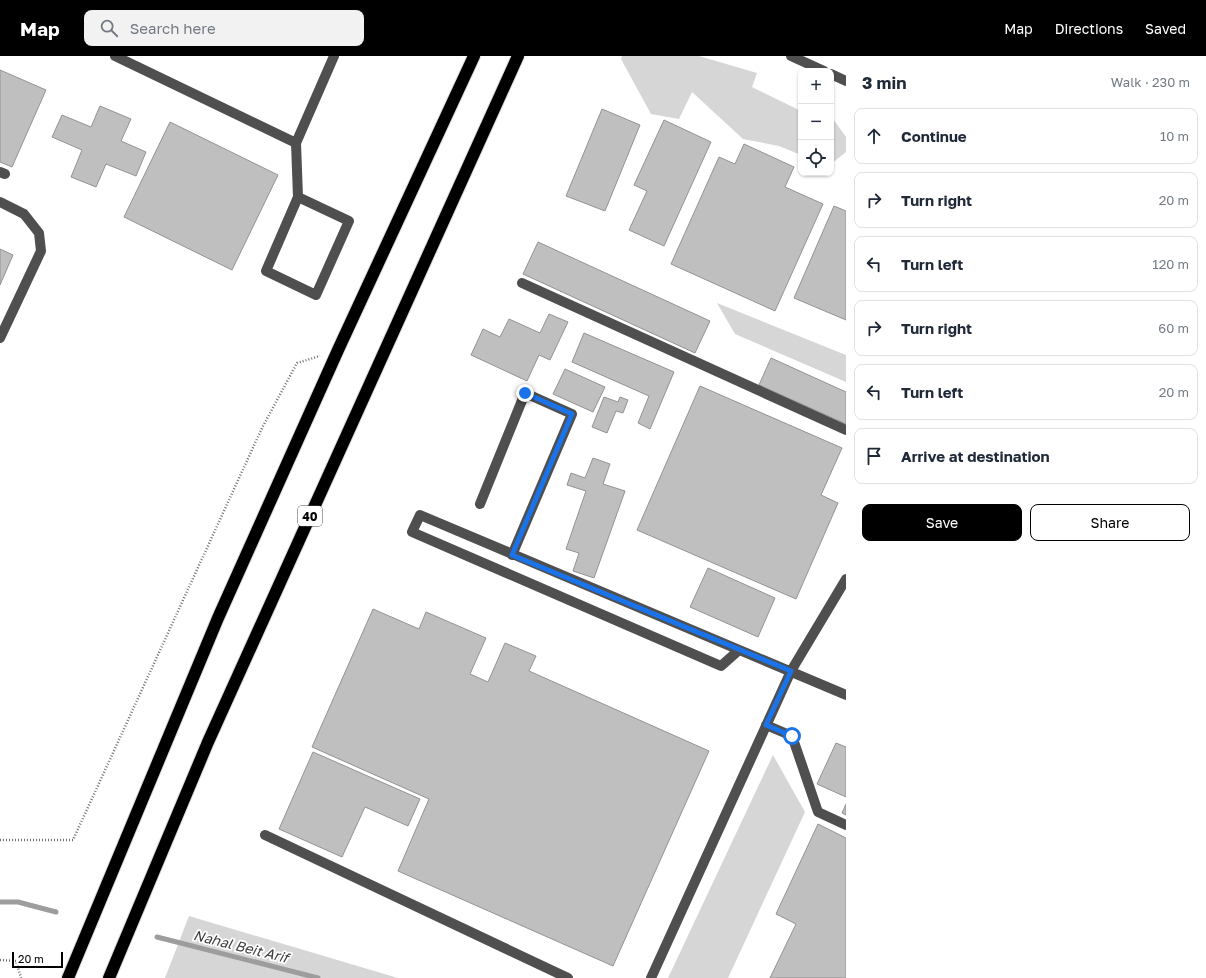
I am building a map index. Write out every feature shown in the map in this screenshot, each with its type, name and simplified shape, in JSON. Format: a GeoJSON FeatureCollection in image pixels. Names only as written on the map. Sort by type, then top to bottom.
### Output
{"type":"FeatureCollection","features":[{"type":"Feature","properties":{"kind":"highway"},"geometry":{"type":"LineString","coordinates":[[68,978],[218,618],[338,350],[474,56]]}},
{"type":"Feature","properties":{"kind":"highway","name":"40"},"geometry":{"type":"LineString","coordinates":[[109,978],[208,742],[518,56]]}},
{"type":"Feature","properties":{"kind":"lane"},"geometry":{"type":"LineString","coordinates":[[298,197],[349,221],[316,295],[266,271],[298,197],[296,143],[334,56]]}},
{"type":"Feature","properties":{"kind":"lane"},"geometry":{"type":"LineString","coordinates":[[791,56],[817,68]]}},
{"type":"Feature","properties":{"kind":"lane"},"geometry":{"type":"LineString","coordinates":[[119,57],[296,143]]}},
{"type":"Feature","properties":{"kind":"lane"},"geometry":{"type":"LineString","coordinates":[[834,75],[846,81]]}},
{"type":"Feature","properties":{"kind":"lane"},"geometry":{"type":"LineString","coordinates":[[0,202],[24,214],[39,233],[41,251],[0,338]]}},
{"type":"Feature","properties":{"kind":"lane"},"geometry":{"type":"LineString","coordinates":[[522,283],[846,430]]}},
{"type":"Feature","properties":{"kind":"lane"},"geometry":{"type":"LineString","coordinates":[[480,504],[525,393],[572,414],[512,555]]}},
{"type":"Feature","properties":{"kind":"lane"},"geometry":{"type":"LineString","coordinates":[[739,650],[721,666],[412,532],[420,515],[846,695]]}},
{"type":"Feature","properties":{"kind":"lane"},"geometry":{"type":"LineString","coordinates":[[650,978],[791,671],[846,579]]}},
{"type":"Feature","properties":{"kind":"lane"},"geometry":{"type":"LineString","coordinates":[[766,725],[792,736],[818,812],[846,825]]}},
{"type":"Feature","properties":{"kind":"lane"},"geometry":{"type":"LineString","coordinates":[[265,835],[568,978]]}},
{"type":"Feature","properties":{"kind":"path"},"geometry":{"type":"LineString","coordinates":[[0,840],[73,840],[262,428],[298,364],[338,350]]}},
{"type":"Feature","properties":{"kind":"path"},"geometry":{"type":"LineString","coordinates":[[0,960],[16,961],[21,978]]}},
{"type":"Feature","properties":{"kind":"shaded area"},"geometry":{"type":"Polygon","coordinates":[[[622,56],[699,56],[757,73],[752,87],[798,110],[798,154],[779,146],[743,139],[692,92],[679,119],[651,114],[621,59],[622,56]]]}},
{"type":"Feature","properties":{"kind":"shaded area"},"geometry":{"type":"Polygon","coordinates":[[[834,120],[846,137],[846,152],[834,162],[834,120]]]}},
{"type":"Feature","properties":{"kind":"shaded area"},"geometry":{"type":"Polygon","coordinates":[[[717,303],[846,355],[846,382],[735,334],[717,303]]]}},
{"type":"Feature","properties":{"kind":"shaded area"},"geometry":{"type":"Polygon","coordinates":[[[773,755],[805,812],[728,978],[668,978],[773,755]]]}},
{"type":"Feature","properties":{"kind":"shaded area"},"geometry":{"type":"Polygon","coordinates":[[[189,916],[398,978],[165,978],[189,916]]]}},
{"type":"Feature","properties":{"kind":"building"},"geometry":{"type":"Polygon","coordinates":[[[0,70],[46,90],[12,167],[0,162],[0,70]]]}},
{"type":"Feature","properties":{"kind":"building"},"geometry":{"type":"Polygon","coordinates":[[[100,106],[131,119],[121,141],[146,152],[136,176],[106,164],[96,187],[71,177],[82,150],[52,137],[62,115],[91,127],[100,106]]]}},
{"type":"Feature","properties":{"kind":"building"},"geometry":{"type":"Polygon","coordinates":[[[602,109],[640,125],[605,211],[566,196],[602,109]]]}},
{"type":"Feature","properties":{"kind":"building"},"geometry":{"type":"Polygon","coordinates":[[[664,120],[711,142],[664,246],[629,230],[647,191],[634,185],[664,120]]]}},
{"type":"Feature","properties":{"kind":"building"},"geometry":{"type":"Polygon","coordinates":[[[170,122],[278,175],[232,270],[124,217],[170,122]]]}},
{"type":"Feature","properties":{"kind":"building"},"geometry":{"type":"Polygon","coordinates":[[[744,144],[794,167],[785,187],[823,204],[775,311],[671,264],[719,157],[735,164],[744,144]]]}},
{"type":"Feature","properties":{"kind":"building"},"geometry":{"type":"Polygon","coordinates":[[[834,206],[846,211],[846,320],[794,298],[834,206]]]}},
{"type":"Feature","properties":{"kind":"building"},"geometry":{"type":"Polygon","coordinates":[[[538,242],[710,321],[695,353],[523,274],[538,242]]]}},
{"type":"Feature","properties":{"kind":"building"},"geometry":{"type":"Polygon","coordinates":[[[0,249],[13,255],[0,285],[0,249]]]}},
{"type":"Feature","properties":{"kind":"building"},"geometry":{"type":"Polygon","coordinates":[[[549,314],[568,322],[550,360],[539,355],[527,381],[471,355],[483,329],[500,337],[509,319],[540,333],[549,314]]]}},
{"type":"Feature","properties":{"kind":"building"},"geometry":{"type":"Polygon","coordinates":[[[584,333],[674,372],[650,429],[638,423],[649,396],[572,362],[584,333]]]}},
{"type":"Feature","properties":{"kind":"building"},"geometry":{"type":"Polygon","coordinates":[[[771,358],[846,392],[846,424],[759,385],[771,358]]]}},
{"type":"Feature","properties":{"kind":"building"},"geometry":{"type":"Polygon","coordinates":[[[565,369],[605,387],[593,412],[553,394],[565,369]]]}},
{"type":"Feature","properties":{"kind":"building"},"geometry":{"type":"Polygon","coordinates":[[[700,386],[842,448],[821,495],[838,503],[796,599],[637,530],[700,386]]]}},
{"type":"Feature","properties":{"kind":"building"},"geometry":{"type":"Polygon","coordinates":[[[604,397],[618,402],[620,397],[628,400],[623,413],[616,411],[607,433],[592,427],[604,397]]]}},
{"type":"Feature","properties":{"kind":"building"},"geometry":{"type":"Polygon","coordinates":[[[593,458],[610,464],[603,484],[625,491],[594,578],[573,571],[579,553],[566,549],[586,491],[567,485],[571,473],[585,478],[593,458]]]}},
{"type":"Feature","properties":{"kind":"building"},"geometry":{"type":"Polygon","coordinates":[[[708,568],[775,598],[758,637],[690,607],[708,568]]]}},
{"type":"Feature","properties":{"kind":"building"},"geometry":{"type":"Polygon","coordinates":[[[373,609],[419,629],[426,612],[486,638],[470,674],[488,682],[505,643],[536,656],[529,671],[709,751],[613,966],[398,871],[429,799],[312,747],[373,609]]]}},
{"type":"Feature","properties":{"kind":"building"},"geometry":{"type":"Polygon","coordinates":[[[836,743],[846,747],[846,797],[817,784],[836,743]]]}},
{"type":"Feature","properties":{"kind":"building"},"geometry":{"type":"Polygon","coordinates":[[[313,752],[420,799],[408,826],[365,807],[342,857],[279,829],[313,752]]]}},
{"type":"Feature","properties":{"kind":"building"},"geometry":{"type":"Polygon","coordinates":[[[846,804],[846,815],[842,813],[846,804]]]}},
{"type":"Feature","properties":{"kind":"building"},"geometry":{"type":"Polygon","coordinates":[[[818,824],[846,838],[846,978],[770,978],[796,924],[776,914],[818,824]]]}},
{"type":"Feature","properties":{"kind":"waterway","name":"Nahal Beit Arif"},"geometry":{"type":"LineString","coordinates":[[0,902],[18,902],[56,912]]}},
{"type":"Feature","properties":{"kind":"waterway","name":"Nahal Beit Arif"},"geometry":{"type":"LineString","coordinates":[[157,937],[318,978]]}},
{"type":"Feature","properties":{"kind":"route"},"geometry":{"type":"LineString","coordinates":[[525,393],[572,414],[512,555],[791,671],[766,725],[792,736]]}}]}
